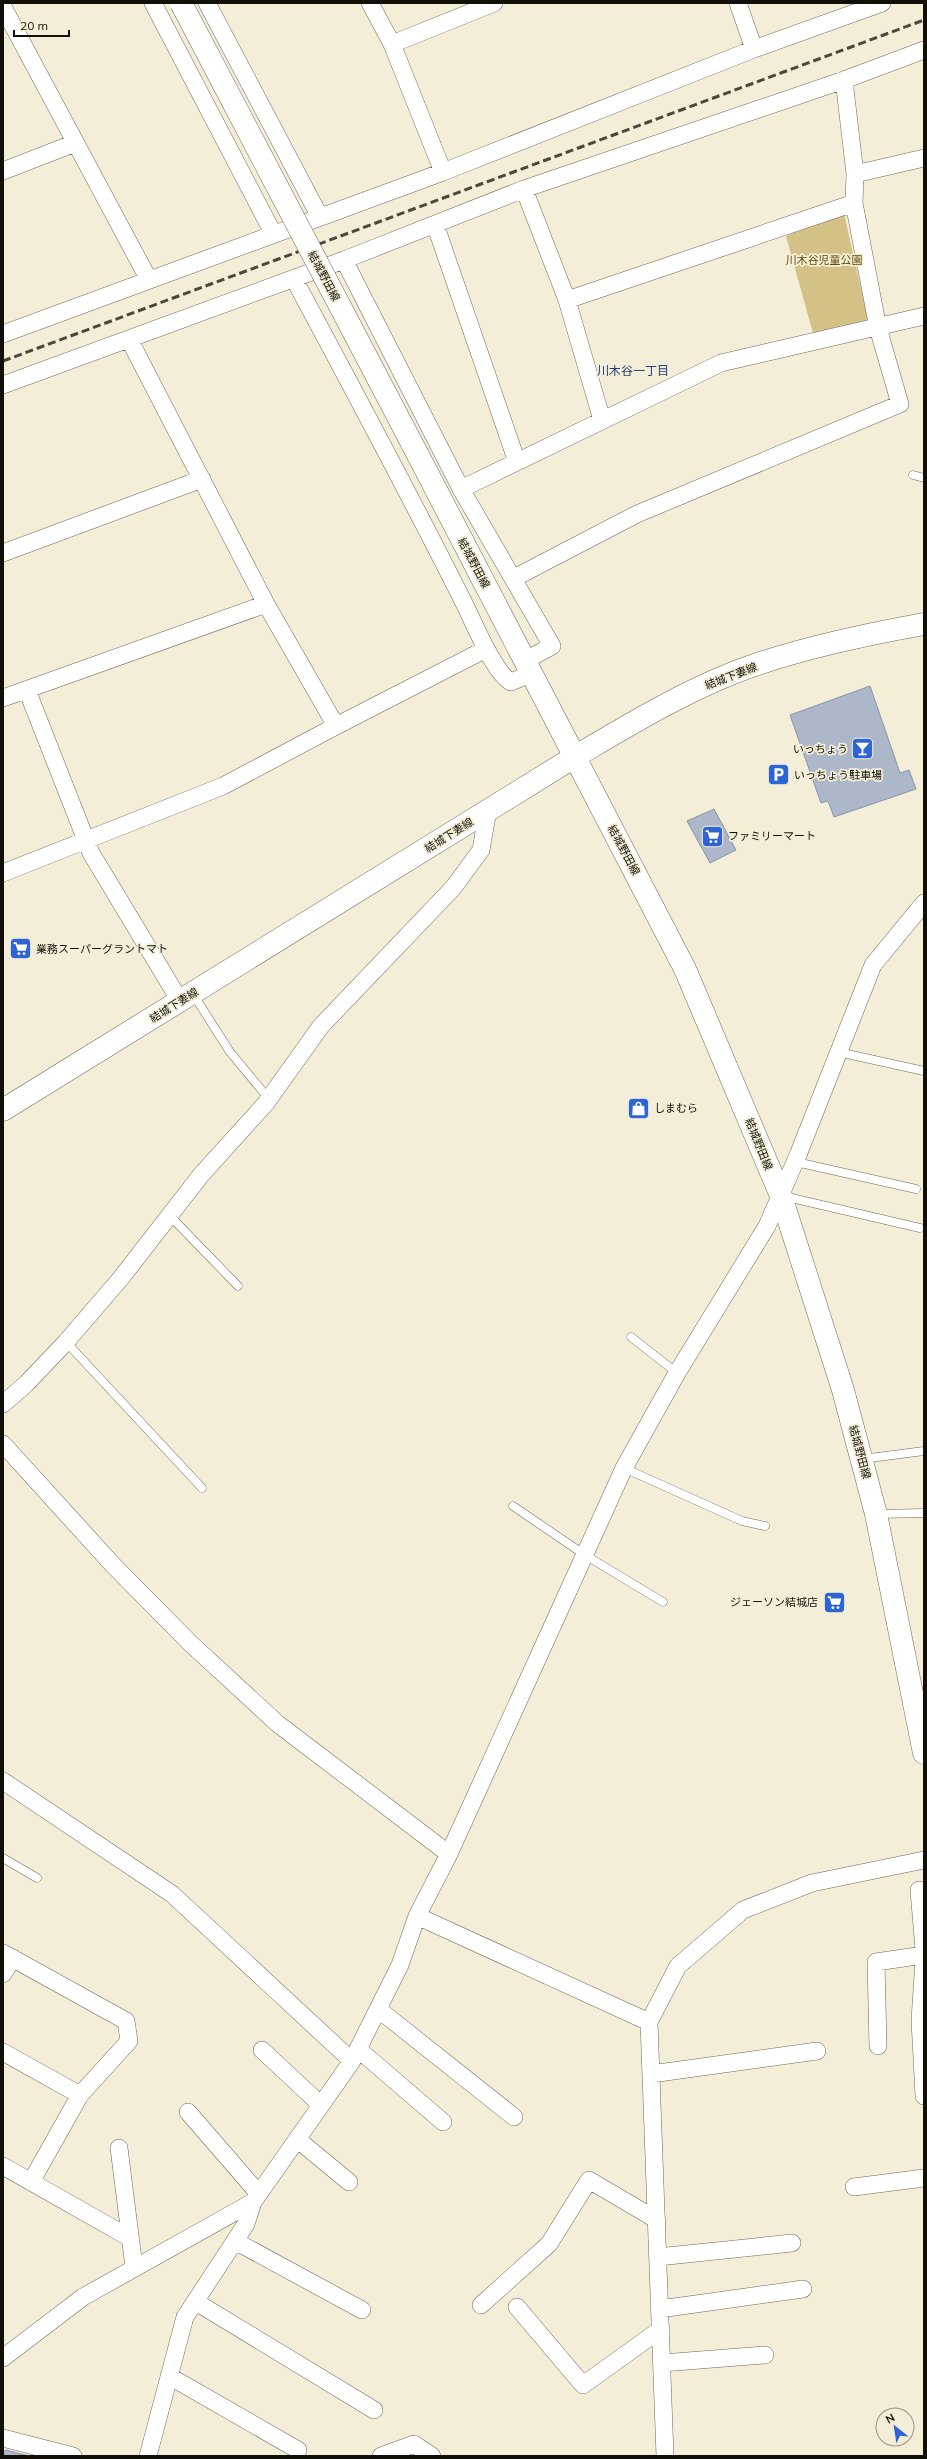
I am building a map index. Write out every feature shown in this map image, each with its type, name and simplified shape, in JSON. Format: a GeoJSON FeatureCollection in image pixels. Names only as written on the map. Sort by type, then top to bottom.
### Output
{"type":"FeatureCollection","features":[{"type":"Feature","properties":{"kind":"main road","name":"結城野田線"},"geometry":{"type":"LineString","coordinates":[[181,3],[576,756],[685,969],[781,1196],[819,1310],[876,1514],[924,1753]]}},
{"type":"Feature","properties":{"kind":"main road","name":"結城下妻線"},"geometry":{"type":"LineString","coordinates":[[3,1110],[576,756],[652,712],[734,673],[784,657],[924,624]]}},
{"type":"Feature","properties":{"kind":"street"},"geometry":{"type":"LineString","coordinates":[[153,3],[273,234]]}},
{"type":"Feature","properties":{"kind":"street"},"geometry":{"type":"LineString","coordinates":[[207,3],[320,217]]}},
{"type":"Feature","properties":{"kind":"street"},"geometry":{"type":"LineString","coordinates":[[370,3],[392,44],[443,172]]}},
{"type":"Feature","properties":{"kind":"street"},"geometry":{"type":"LineString","coordinates":[[392,44],[494,3]]}},
{"type":"Feature","properties":{"kind":"street"},"geometry":{"type":"LineString","coordinates":[[738,3],[754,49]]}},
{"type":"Feature","properties":{"kind":"street"},"geometry":{"type":"LineString","coordinates":[[3,334],[443,172],[754,49],[874,4]]}},
{"type":"Feature","properties":{"kind":"street"},"geometry":{"type":"LineString","coordinates":[[4,10],[149,280]]}},
{"type":"Feature","properties":{"kind":"street"},"geometry":{"type":"LineString","coordinates":[[3,384],[294,279],[524,189],[844,80],[924,50]]}},
{"type":"Feature","properties":{"kind":"street"},"geometry":{"type":"LineString","coordinates":[[514,578],[637,514],[900,404],[878,328],[854,203],[855,174],[844,80]]}},
{"type":"Feature","properties":{"kind":"street"},"geometry":{"type":"LineString","coordinates":[[3,171],[75,143]]}},
{"type":"Feature","properties":{"kind":"street"},"geometry":{"type":"LineString","coordinates":[[855,174],[924,158]]}},
{"type":"Feature","properties":{"kind":"street"},"geometry":{"type":"LineString","coordinates":[[524,189],[568,300],[602,420]]}},
{"type":"Feature","properties":{"kind":"street"},"geometry":{"type":"LineString","coordinates":[[568,300],[854,203]]}},
{"type":"Feature","properties":{"kind":"street"},"geometry":{"type":"LineString","coordinates":[[435,224],[518,462]]}},
{"type":"Feature","properties":{"kind":"street"},"geometry":{"type":"LineString","coordinates":[[294,279],[419,514],[486,649],[505,678],[511,682],[552,646],[514,578],[461,489],[344,260]]}},
{"type":"Feature","properties":{"kind":"street"},"geometry":{"type":"LineString","coordinates":[[461,489],[721,363],[878,328],[924,316]]}},
{"type":"Feature","properties":{"kind":"street"},"geometry":{"type":"LineString","coordinates":[[129,339],[266,604],[336,726]]}},
{"type":"Feature","properties":{"kind":"street"},"geometry":{"type":"LineString","coordinates":[[3,553],[202,479]]}},
{"type":"Feature","properties":{"kind":"street"},"geometry":{"type":"LineString","coordinates":[[3,698],[266,604]]}},
{"type":"Feature","properties":{"kind":"street"},"geometry":{"type":"LineString","coordinates":[[3,873],[86,842],[223,786],[486,649]]}},
{"type":"Feature","properties":{"kind":"street"},"geometry":{"type":"LineString","coordinates":[[27,690],[86,842],[187,997]]}},
{"type":"Feature","properties":{"kind":"street"},"geometry":{"type":"LineString","coordinates":[[3,1404],[26,1384],[66,1342],[121,1278],[201,1175],[268,1099],[321,1026],[452,888],[481,850],[488,810]]}},
{"type":"Feature","properties":{"kind":"street"},"geometry":{"type":"LineString","coordinates":[[148,2456],[185,2317],[246,2224],[256,2198],[355,2055],[400,1965],[417,1916],[449,1854],[624,1468],[677,1373],[767,1226],[796,1162],[873,965],[924,904]]}},
{"type":"Feature","properties":{"kind":"street"},"geometry":{"type":"LineString","coordinates":[[3,1444],[114,1565],[190,1643],[278,1724],[449,1854]]}},
{"type":"Feature","properties":{"kind":"street"},"geometry":{"type":"LineString","coordinates":[[3,1781],[172,1894],[355,2055],[443,2122]]}},
{"type":"Feature","properties":{"kind":"street"},"geometry":{"type":"LineString","coordinates":[[665,2456],[649,2022],[678,1966],[744,1910],[812,1883],[924,1860]]}},
{"type":"Feature","properties":{"kind":"street"},"geometry":{"type":"LineString","coordinates":[[919,1890],[924,1950]]}},
{"type":"Feature","properties":{"kind":"street"},"geometry":{"type":"LineString","coordinates":[[417,1916],[649,2022]]}},
{"type":"Feature","properties":{"kind":"street"},"geometry":{"type":"LineString","coordinates":[[3,1974],[8,1955],[126,2021],[129,2041],[80,2095],[31,2182]]}},
{"type":"Feature","properties":{"kind":"street"},"geometry":{"type":"LineString","coordinates":[[878,2046],[876,1962],[924,1955]]}},
{"type":"Feature","properties":{"kind":"street"},"geometry":{"type":"LineString","coordinates":[[924,1960],[920,2020],[924,2096]]}},
{"type":"Feature","properties":{"kind":"street"},"geometry":{"type":"LineString","coordinates":[[378,2009],[514,2116]]}},
{"type":"Feature","properties":{"kind":"street"},"geometry":{"type":"LineString","coordinates":[[262,2050],[321,2105]]}},
{"type":"Feature","properties":{"kind":"street"},"geometry":{"type":"LineString","coordinates":[[651,2074],[817,2051]]}},
{"type":"Feature","properties":{"kind":"street"},"geometry":{"type":"LineString","coordinates":[[3,2052],[80,2095]]}},
{"type":"Feature","properties":{"kind":"street"},"geometry":{"type":"LineString","coordinates":[[188,2112],[256,2198]]}},
{"type":"Feature","properties":{"kind":"street"},"geometry":{"type":"LineString","coordinates":[[297,2139],[349,2182]]}},
{"type":"Feature","properties":{"kind":"street"},"geometry":{"type":"LineString","coordinates":[[119,2148],[134,2267]]}},
{"type":"Feature","properties":{"kind":"street"},"geometry":{"type":"LineString","coordinates":[[3,2166],[130,2238]]}},
{"type":"Feature","properties":{"kind":"street"},"geometry":{"type":"LineString","coordinates":[[854,2187],[924,2178]]}},
{"type":"Feature","properties":{"kind":"street"},"geometry":{"type":"LineString","coordinates":[[481,2305],[549,2244],[589,2180],[657,2220]]}},
{"type":"Feature","properties":{"kind":"street"},"geometry":{"type":"LineString","coordinates":[[3,2358],[83,2297],[256,2198]]}},
{"type":"Feature","properties":{"kind":"street"},"geometry":{"type":"LineString","coordinates":[[235,2241],[362,2310]]}},
{"type":"Feature","properties":{"kind":"street"},"geometry":{"type":"LineString","coordinates":[[658,2257],[792,2243]]}},
{"type":"Feature","properties":{"kind":"street"},"geometry":{"type":"LineString","coordinates":[[660,2309],[803,2289]]}},
{"type":"Feature","properties":{"kind":"street"},"geometry":{"type":"LineString","coordinates":[[196,2302],[374,2410]]}},
{"type":"Feature","properties":{"kind":"street"},"geometry":{"type":"LineString","coordinates":[[517,2307],[582,2385],[661,2329]]}},
{"type":"Feature","properties":{"kind":"street"},"geometry":{"type":"LineString","coordinates":[[662,2363],[765,2355]]}},
{"type":"Feature","properties":{"kind":"street"},"geometry":{"type":"LineString","coordinates":[[169,2376],[298,2450]]}},
{"type":"Feature","properties":{"kind":"street"},"geometry":{"type":"LineString","coordinates":[[3,2438],[73,2456]]}},
{"type":"Feature","properties":{"kind":"street"},"geometry":{"type":"LineString","coordinates":[[381,2456],[414,2444],[432,2456]]}},
{"type":"Feature","properties":{"kind":"lane"},"geometry":{"type":"LineString","coordinates":[[913,475],[924,478]]}},
{"type":"Feature","properties":{"kind":"lane"},"geometry":{"type":"LineString","coordinates":[[187,997],[268,1099]]}},
{"type":"Feature","properties":{"kind":"lane"},"geometry":{"type":"LineString","coordinates":[[838,1052],[924,1071]]}},
{"type":"Feature","properties":{"kind":"lane"},"geometry":{"type":"LineString","coordinates":[[796,1162],[916,1189]]}},
{"type":"Feature","properties":{"kind":"lane"},"geometry":{"type":"LineString","coordinates":[[781,1196],[920,1228]]}},
{"type":"Feature","properties":{"kind":"lane"},"geometry":{"type":"LineString","coordinates":[[169,1216],[238,1286]]}},
{"type":"Feature","properties":{"kind":"lane"},"geometry":{"type":"LineString","coordinates":[[631,1337],[677,1373]]}},
{"type":"Feature","properties":{"kind":"lane"},"geometry":{"type":"LineString","coordinates":[[66,1342],[202,1488]]}},
{"type":"Feature","properties":{"kind":"lane"},"geometry":{"type":"LineString","coordinates":[[861,1459],[924,1451]]}},
{"type":"Feature","properties":{"kind":"lane"},"geometry":{"type":"LineString","coordinates":[[624,1468],[742,1521],[765,1526]]}},
{"type":"Feature","properties":{"kind":"lane"},"geometry":{"type":"LineString","coordinates":[[513,1506],[585,1555],[663,1602]]}},
{"type":"Feature","properties":{"kind":"lane"},"geometry":{"type":"LineString","coordinates":[[876,1514],[924,1513]]}},
{"type":"Feature","properties":{"kind":"lane"},"geometry":{"type":"LineString","coordinates":[[3,1858],[37,1878]]}},
{"type":"Feature","properties":{"kind":"green space","name":"川木谷児童公園"},"geometry":{"type":"Polygon","coordinates":[[[844,213],[868,320],[813,333],[786,236],[844,213]]]}},
{"type":"Feature","properties":{"kind":"building"},"geometry":{"type":"Polygon","coordinates":[[[870,686],[900,773],[909,770],[916,789],[834,817],[828,801],[821,803],[790,715],[870,686]]]}},
{"type":"Feature","properties":{"kind":"building","name":"ファミリーマート"},"geometry":{"type":"Polygon","coordinates":[[[714,809],[736,850],[710,863],[687,821],[714,809]]]}},
{"type":"Feature","properties":{"kind":"building"},"geometry":{"type":"Polygon","coordinates":[[[6,2450],[29,2456],[3,2456],[3,2452],[6,2450]]]}},
{"type":"Feature","properties":{"kind":"railway"},"geometry":{"type":"LineString","coordinates":[[3,361],[924,20]]}},
{"type":"Feature","properties":{"kind":"place","name":"いっちょう"},"geometry":{"type":"Point","coordinates":[863,749]}},
{"type":"Feature","properties":{"kind":"place","name":"いっちょう駐車場"},"geometry":{"type":"Point","coordinates":[778,775]}},
{"type":"Feature","properties":{"kind":"place","name":"ファミリーマート"},"geometry":{"type":"Point","coordinates":[712,836]}},
{"type":"Feature","properties":{"kind":"place","name":"業務スーパーグラントマト"},"geometry":{"type":"Point","coordinates":[21,949]}},
{"type":"Feature","properties":{"kind":"place","name":"しまむら"},"geometry":{"type":"Point","coordinates":[638,1108]}},
{"type":"Feature","properties":{"kind":"place","name":"ジェーソン結城店"},"geometry":{"type":"Point","coordinates":[834,1602]}},
{"type":"Feature","properties":{"kind":"district","name":"川木谷一丁目"},"geometry":{"type":"Point","coordinates":[633,370]}}]}
